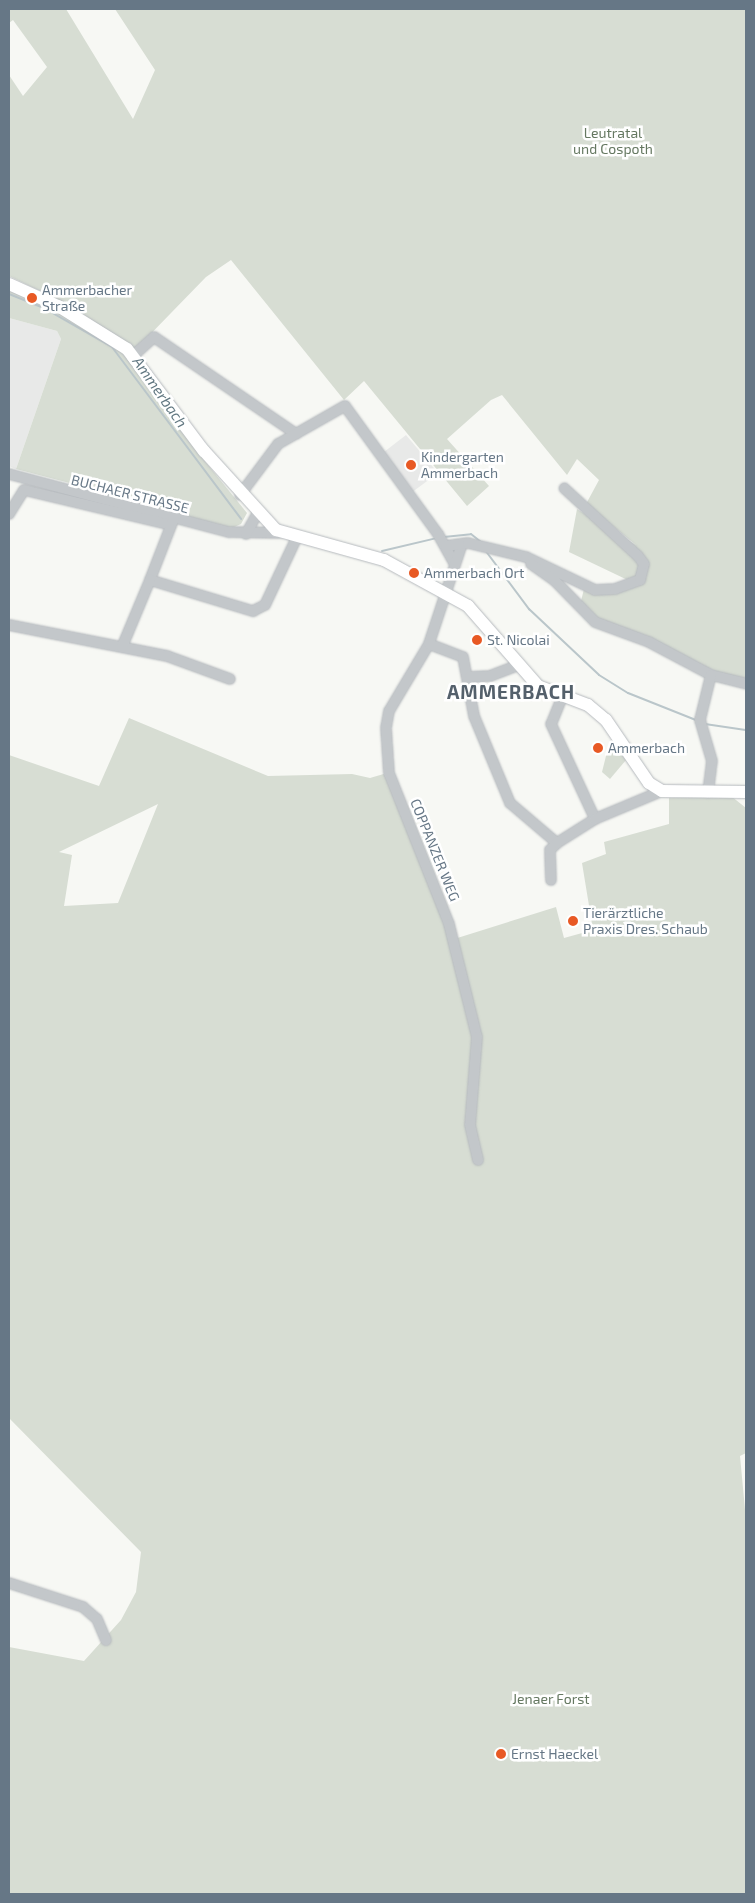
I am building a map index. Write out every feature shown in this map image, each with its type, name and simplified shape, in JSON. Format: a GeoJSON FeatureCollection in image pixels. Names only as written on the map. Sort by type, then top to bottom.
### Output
{"type":"FeatureCollection","features":[{"type":"Feature","properties":{"kind":"main road"},"geometry":{"type":"LineString","coordinates":[[9,284],[76,316],[134,355],[178,418],[240,495],[257,514],[282,534],[384,560],[474,611],[518,665],[538,686],[588,705],[606,720],[649,783],[662,791],[746,792]]}},
{"type":"Feature","properties":{"kind":"street"},"geometry":{"type":"LineString","coordinates":[[134,355],[154,337],[296,434]]}},
{"type":"Feature","properties":{"kind":"street"},"geometry":{"type":"LineString","coordinates":[[240,495],[278,444],[345,406],[443,541],[454,563]]}},
{"type":"Feature","properties":{"kind":"street","name":"BUCHAER STRASSE"},"geometry":{"type":"LineString","coordinates":[[9,474],[172,521]]}},
{"type":"Feature","properties":{"kind":"street"},"geometry":{"type":"LineString","coordinates":[[443,541],[484,549],[515,558],[538,561],[595,590],[615,589],[640,580],[644,564],[638,556],[564,488]]}},
{"type":"Feature","properties":{"kind":"street","name":"BUCHAER STRASSE"},"geometry":{"type":"LineString","coordinates":[[9,514],[24,490],[172,521],[246,534],[282,534]]}},
{"type":"Feature","properties":{"kind":"street"},"geometry":{"type":"LineString","coordinates":[[246,534],[257,514]]}},
{"type":"Feature","properties":{"kind":"street"},"geometry":{"type":"LineString","coordinates":[[122,647],[172,521]]}},
{"type":"Feature","properties":{"kind":"street"},"geometry":{"type":"LineString","coordinates":[[150,580],[259,611],[297,538]]}},
{"type":"Feature","properties":{"kind":"street","name":"COPPANZER WEG"},"geometry":{"type":"LineString","coordinates":[[462,544],[444,593],[429,644],[389,711],[387,765],[449,924],[476,1037],[470,1125],[478,1160]]}},
{"type":"Feature","properties":{"kind":"street"},"geometry":{"type":"LineString","coordinates":[[515,558],[555,581],[595,622],[649,642],[711,675],[746,684]]}},
{"type":"Feature","properties":{"kind":"street"},"geometry":{"type":"LineString","coordinates":[[9,625],[122,647],[230,679]]}},
{"type":"Feature","properties":{"kind":"street"},"geometry":{"type":"LineString","coordinates":[[429,644],[463,657],[470,677],[474,716],[510,802],[557,843]]}},
{"type":"Feature","properties":{"kind":"street"},"geometry":{"type":"LineString","coordinates":[[470,677],[490,676],[518,665]]}},
{"type":"Feature","properties":{"kind":"street"},"geometry":{"type":"LineString","coordinates":[[708,793],[712,761],[700,720],[711,675]]}},
{"type":"Feature","properties":{"kind":"street"},"geometry":{"type":"LineString","coordinates":[[563,695],[552,724],[595,819]]}},
{"type":"Feature","properties":{"kind":"street"},"geometry":{"type":"LineString","coordinates":[[550,880],[550,850],[557,843],[595,819],[662,791]]}},
{"type":"Feature","properties":{"kind":"street"},"geometry":{"type":"LineString","coordinates":[[9,1583],[83,1607],[97,1620],[106,1640]]}},
{"type":"Feature","properties":{"kind":"shaded area"},"geometry":{"type":"Polygon","coordinates":[[[9,318],[57,331],[61,339],[16,469],[9,466],[9,318]]]}},
{"type":"Feature","properties":{"kind":"shaded area","name":"Kindergarten Ammerbach"},"geometry":{"type":"Polygon","coordinates":[[[406,435],[438,473],[411,493],[384,452],[406,435]]]}},
{"type":"Feature","properties":{"kind":"green space","name":"Leutratal und Cospoth"},"geometry":{"type":"Polygon","coordinates":[[[9,9],[66,9],[133,119],[155,70],[115,9],[746,9],[746,684],[596,621],[581,601],[584,589],[636,584],[569,552],[577,509],[636,545],[586,504],[599,480],[577,459],[567,475],[502,395],[491,400],[447,439],[489,486],[467,506],[364,381],[344,400],[231,260],[206,277],[136,349],[69,305],[9,276],[9,75],[23,96],[47,67],[13,20],[9,23],[9,9]]]}},
{"type":"Feature","properties":{"kind":"green space"},"geometry":{"type":"Polygon","coordinates":[[[9,290],[65,314],[133,357],[195,449],[247,513],[241,524],[230,529],[79,492],[81,486],[16,469],[61,339],[57,331],[9,318],[9,290]]]}},
{"type":"Feature","properties":{"kind":"green space","name":"Jenaer Forst"},"geometry":{"type":"Polygon","coordinates":[[[129,718],[268,776],[352,774],[370,778],[387,773],[451,940],[556,907],[564,938],[593,930],[582,863],[606,854],[604,842],[669,824],[669,798],[731,796],[746,808],[746,1453],[740,1456],[746,1520],[746,1894],[9,1894],[9,1647],[84,1661],[121,1620],[136,1592],[141,1552],[9,1418],[9,755],[99,786],[129,718]],[[158,804],[59,852],[72,855],[64,906],[118,903],[158,804]]]}},
{"type":"Feature","properties":{"kind":"green space"},"geometry":{"type":"Polygon","coordinates":[[[615,747],[626,760],[610,779],[602,772],[608,748],[615,747]]]}},
{"type":"Feature","properties":{"kind":"waterway","name":"Ammerbach"},"geometry":{"type":"LineString","coordinates":[[9,294],[42,307],[112,347],[241,519]]}},
{"type":"Feature","properties":{"kind":"waterway","name":"Ammerbach"},"geometry":{"type":"LineString","coordinates":[[444,537],[471,534],[482,543]]}},
{"type":"Feature","properties":{"kind":"waterway","name":"Ammerbach"},"geometry":{"type":"LineString","coordinates":[[382,551],[437,538]]}},
{"type":"Feature","properties":{"kind":"waterway","name":"Ammerbach"},"geometry":{"type":"LineString","coordinates":[[485,550],[529,609],[599,675],[628,693],[696,720]]}},
{"type":"Feature","properties":{"kind":"waterway","name":"Ammerbach"},"geometry":{"type":"LineString","coordinates":[[705,724],[746,730]]}},
{"type":"Feature","properties":{"kind":"place","name":"Ammerbacher Straße"},"geometry":{"type":"Point","coordinates":[32,298]}},
{"type":"Feature","properties":{"kind":"place","name":"Kindergarten Ammerbach"},"geometry":{"type":"Point","coordinates":[411,465]}},
{"type":"Feature","properties":{"kind":"place","name":"Ammerbach Ort"},"geometry":{"type":"Point","coordinates":[414,573]}},
{"type":"Feature","properties":{"kind":"place","name":"St. Nicolai"},"geometry":{"type":"Point","coordinates":[477,640]}},
{"type":"Feature","properties":{"kind":"place","name":"Ammerbach"},"geometry":{"type":"Point","coordinates":[598,748]}},
{"type":"Feature","properties":{"kind":"place","name":"Tierärztliche Praxis Dres. Schaub"},"geometry":{"type":"Point","coordinates":[573,921]}},
{"type":"Feature","properties":{"kind":"place","name":"Ernst Haeckel"},"geometry":{"type":"Point","coordinates":[501,1754]}},
{"type":"Feature","properties":{"kind":"district","name":"AMMERBACH"},"geometry":{"type":"Point","coordinates":[511,692]}}]}
